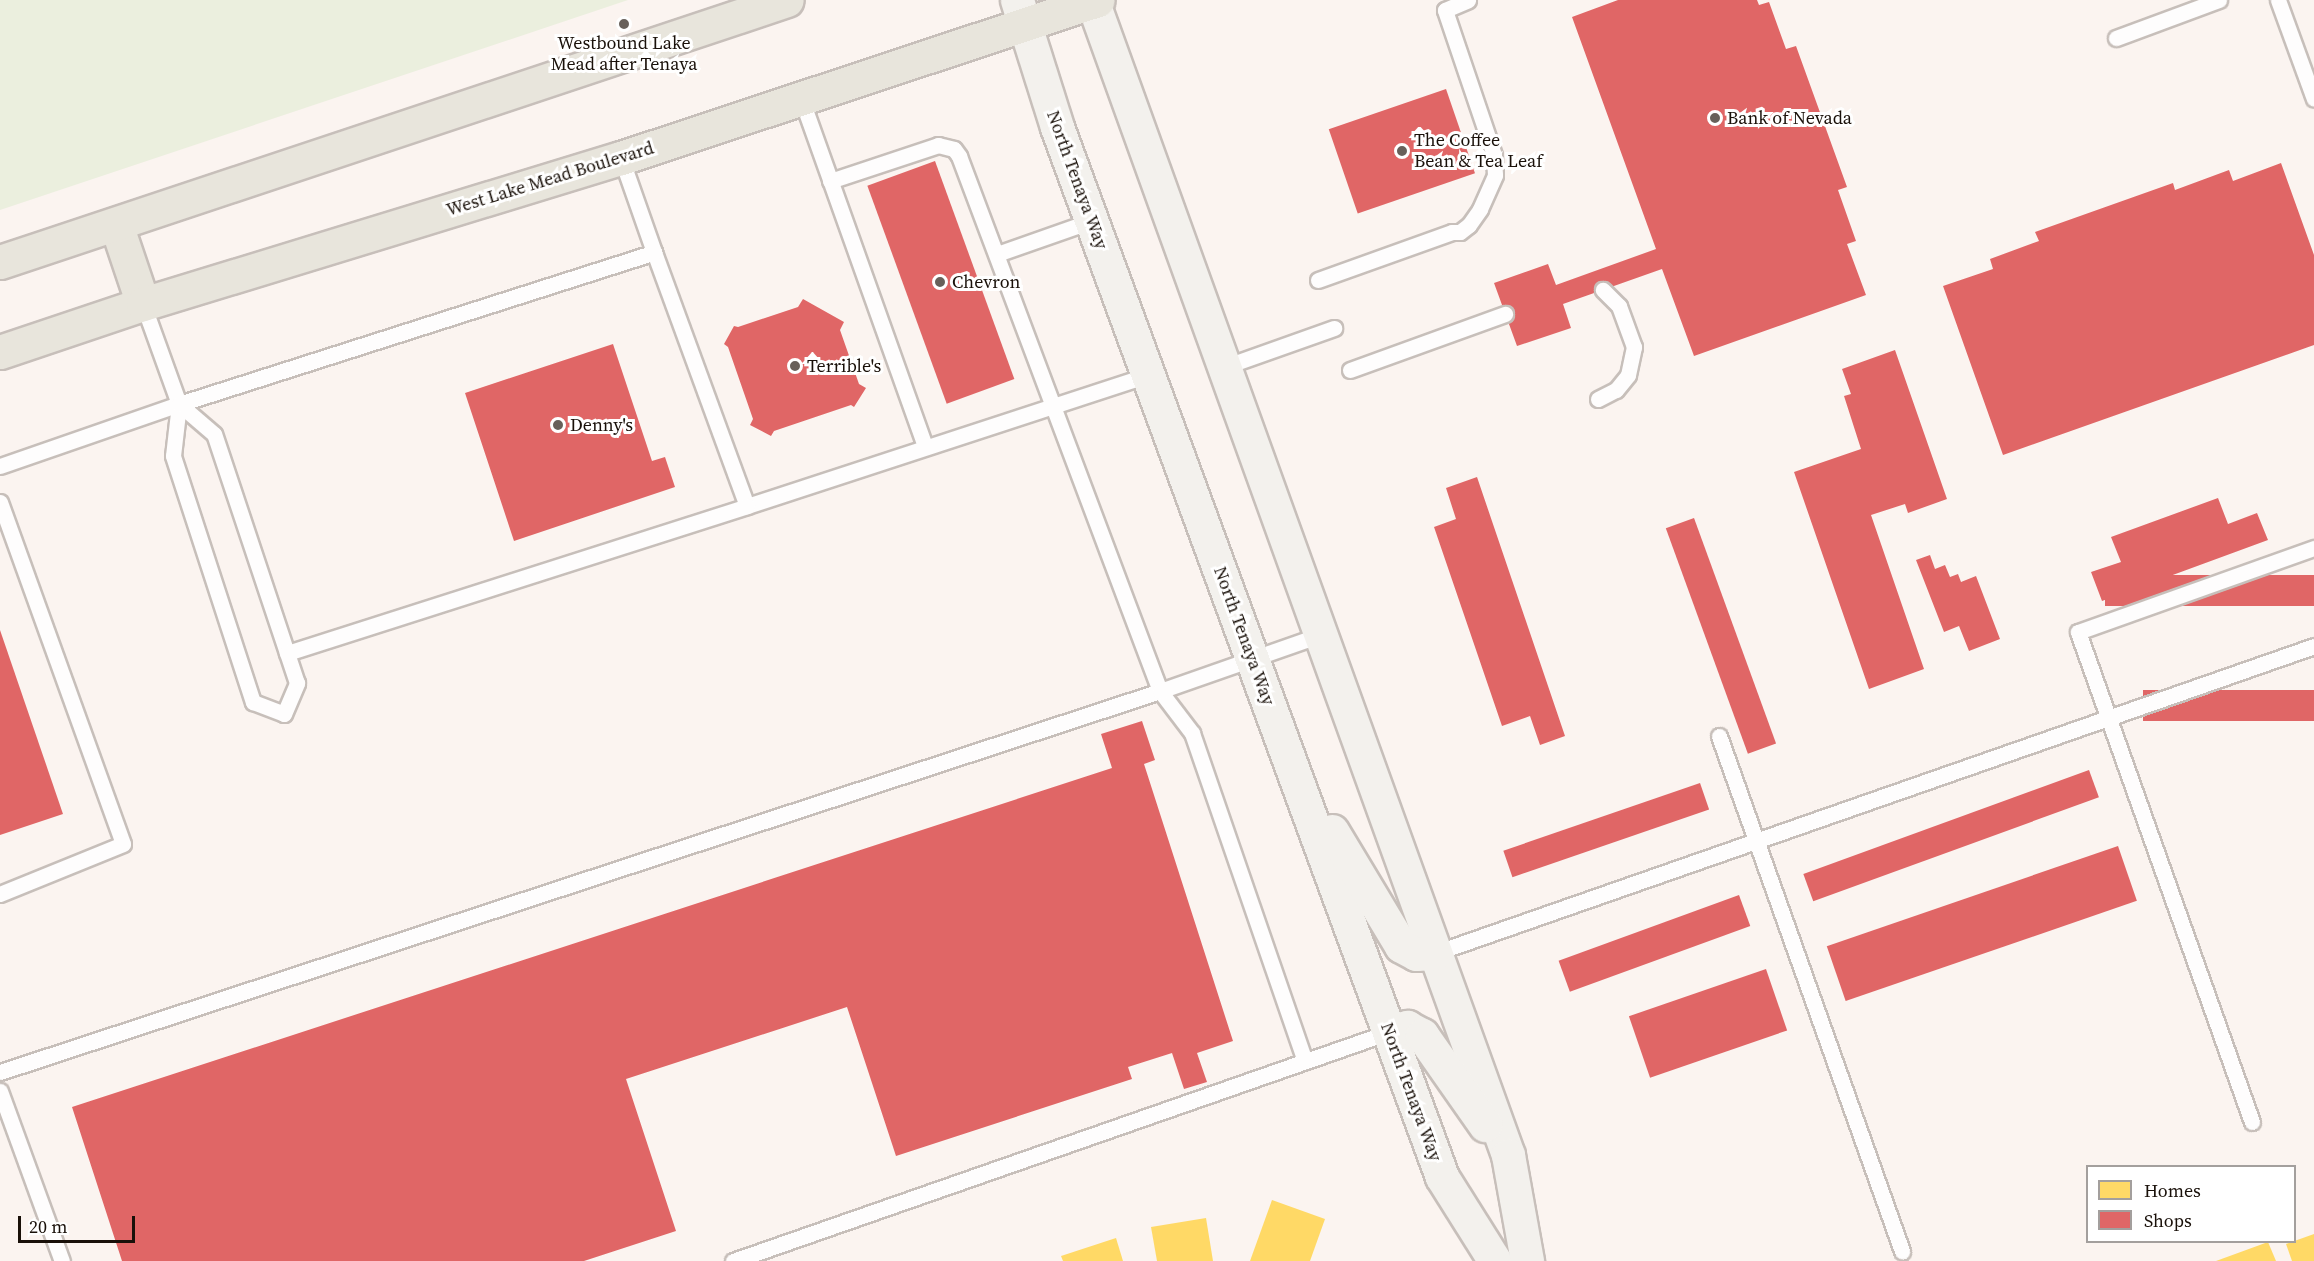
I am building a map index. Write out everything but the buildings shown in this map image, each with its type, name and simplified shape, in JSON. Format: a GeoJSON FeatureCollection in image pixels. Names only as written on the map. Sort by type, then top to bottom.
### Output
{"type":"FeatureCollection","features":[{"type":"Feature","properties":{"kind":"main road"},"geometry":{"type":"LineString","coordinates":[[0,262],[787,0]]}},
{"type":"Feature","properties":{"kind":"main road"},"geometry":{"type":"LineString","coordinates":[[1094,1],[1508,1155],[1527,1261]]}},
{"type":"Feature","properties":{"kind":"main road","name":"West Lake Mead Boulevard"},"geometry":{"type":"LineString","coordinates":[[0,352],[143,304],[621,158],[801,98],[1021,12],[1094,1]]}},
{"type":"Feature","properties":{"kind":"main road","name":"North Tenaya Way"},"geometry":{"type":"LineString","coordinates":[[1021,12],[1057,127],[1442,1177],[1496,1261]]}},
{"type":"Feature","properties":{"kind":"main road"},"geometry":{"type":"LineString","coordinates":[[116,224],[143,304]]}},
{"type":"Feature","properties":{"kind":"main road"},"geometry":{"type":"LineString","coordinates":[[1289,760],[1395,938],[1408,952],[1424,955],[1435,953]]}},
{"type":"Feature","properties":{"kind":"main road"},"geometry":{"type":"LineString","coordinates":[[1389,1032],[1407,1028],[1422,1035],[1508,1155]]}},
{"type":"Feature","properties":{"kind":"lane"},"geometry":{"type":"LineString","coordinates":[[1318,280],[1452,232],[1460,232],[1469,225],[1491,189],[1495,176],[1494,155],[1445,10],[1468,0]]}},
{"type":"Feature","properties":{"kind":"lane"},"geometry":{"type":"LineString","coordinates":[[2116,38],[2219,0]]}},
{"type":"Feature","properties":{"kind":"lane"},"geometry":{"type":"LineString","coordinates":[[2278,0],[2314,99]]}},
{"type":"Feature","properties":{"kind":"lane"},"geometry":{"type":"LineString","coordinates":[[801,98],[925,447]]}},
{"type":"Feature","properties":{"kind":"lane"},"geometry":{"type":"LineString","coordinates":[[831,181],[938,145],[954,149],[964,166],[1051,406],[1160,691],[1192,732],[1305,1061]]}},
{"type":"Feature","properties":{"kind":"lane"},"geometry":{"type":"LineString","coordinates":[[621,158],[747,506]]}},
{"type":"Feature","properties":{"kind":"lane"},"geometry":{"type":"LineString","coordinates":[[997,254],[1091,220]]}},
{"type":"Feature","properties":{"kind":"lane"},"geometry":{"type":"LineString","coordinates":[[0,466],[179,404],[654,252]]}},
{"type":"Feature","properties":{"kind":"lane"},"geometry":{"type":"LineString","coordinates":[[1598,399],[1616,390],[1628,375],[1634,347],[1619,306],[1603,290]]}},
{"type":"Feature","properties":{"kind":"lane"},"geometry":{"type":"LineString","coordinates":[[143,304],[179,404],[173,456],[253,702],[284,714],[297,683],[214,434],[179,404]]}},
{"type":"Feature","properties":{"kind":"lane"},"geometry":{"type":"LineString","coordinates":[[1350,370],[1505,314]]}},
{"type":"Feature","properties":{"kind":"lane"},"geometry":{"type":"LineString","coordinates":[[1224,367],[1334,327]]}},
{"type":"Feature","properties":{"kind":"lane"},"geometry":{"type":"LineString","coordinates":[[287,653],[1148,375]]}},
{"type":"Feature","properties":{"kind":"lane"},"geometry":{"type":"LineString","coordinates":[[0,502],[123,844],[0,894]]}},
{"type":"Feature","properties":{"kind":"lane"},"geometry":{"type":"LineString","coordinates":[[2252,1122],[2078,632],[2314,548]]}},
{"type":"Feature","properties":{"kind":"lane"},"geometry":{"type":"LineString","coordinates":[[0,1072],[1160,691],[1320,635]]}},
{"type":"Feature","properties":{"kind":"lane"},"geometry":{"type":"LineString","coordinates":[[1435,953],[2314,646]]}},
{"type":"Feature","properties":{"kind":"lane"},"geometry":{"type":"LineString","coordinates":[[1719,736],[1902,1251]]}},
{"type":"Feature","properties":{"kind":"lane"},"geometry":{"type":"LineString","coordinates":[[733,1261],[1389,1032]]}},
{"type":"Feature","properties":{"kind":"lane"},"geometry":{"type":"LineString","coordinates":[[0,1091],[62,1261]]}},
{"type":"Feature","properties":{"kind":"green space"},"geometry":{"type":"Polygon","coordinates":[[[0,0],[628,0],[0,210],[0,0]]]}},
{"type":"Feature","properties":{"kind":"place","name":"Westbound Lake Mead after Tenaya"},"geometry":{"type":"Point","coordinates":[624,24]}},
{"type":"Feature","properties":{"kind":"place","name":"Bank of Nevada"},"geometry":{"type":"Point","coordinates":[1715,118]}},
{"type":"Feature","properties":{"kind":"place","name":"The Coffee Bean & Tea Leaf"},"geometry":{"type":"Point","coordinates":[1402,151]}},
{"type":"Feature","properties":{"kind":"place","name":"Chevron"},"geometry":{"type":"Point","coordinates":[940,282]}},
{"type":"Feature","properties":{"kind":"place","name":"Terrible's"},"geometry":{"type":"Point","coordinates":[795,366]}},
{"type":"Feature","properties":{"kind":"place","name":"Denny's"},"geometry":{"type":"Point","coordinates":[558,425]}}]}
